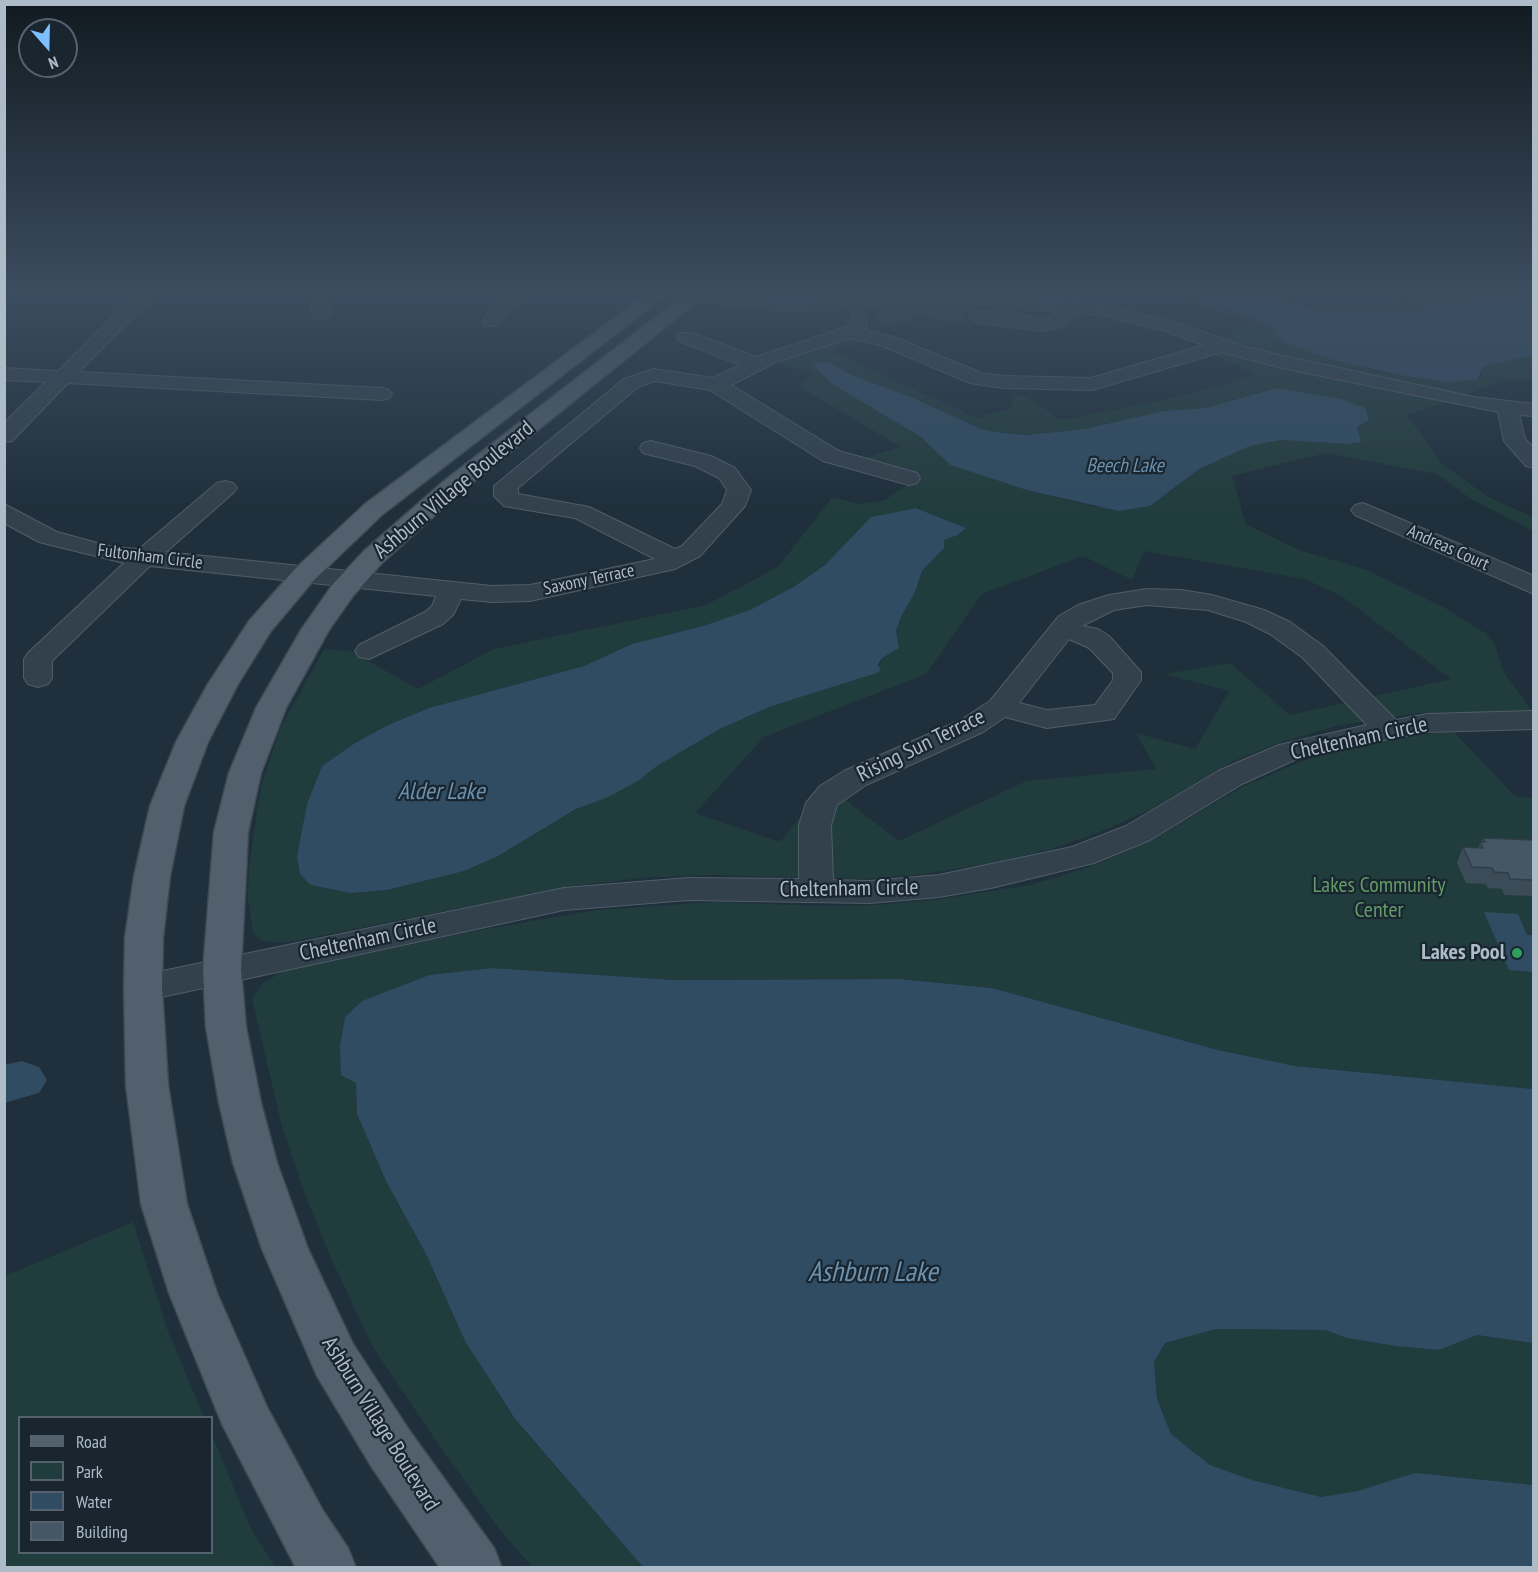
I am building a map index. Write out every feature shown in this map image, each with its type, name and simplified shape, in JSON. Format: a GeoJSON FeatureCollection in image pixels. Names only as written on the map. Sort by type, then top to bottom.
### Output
{"type":"FeatureCollection","features":[{"type":"Feature","properties":{"kind":"main road","name":"Ashburn Village Boulevard"},"geometry":{"type":"LineString","coordinates":[[328,1568],[303,1528],[248,1424],[193,1293],[164,1204],[147,1085],[143,987],[144,938],[152,876],[167,806],[192,742],[234,666],[259,627],[304,575],[380,505],[564,365]]}},
{"type":"Feature","properties":{"kind":"main road","name":"Ashburn Village Boulevard"},"geometry":{"type":"LineString","coordinates":[[474,1568],[390,1448],[336,1360],[285,1249],[255,1163],[240,1103],[226,1027],[222,970],[231,832],[245,773],[271,708],[289,672],[315,630],[352,580],[412,520],[601,365]]}},
{"type":"Feature","properties":{"kind":"street"},"geometry":{"type":"LineString","coordinates":[[4,435],[74,365]]}},
{"type":"Feature","properties":{"kind":"street"},"geometry":{"type":"LineString","coordinates":[[716,385],[753,365]]}},
{"type":"Feature","properties":{"kind":"street"},"geometry":{"type":"LineString","coordinates":[[945,365],[977,379],[1004,382],[1092,384],[1162,365]]}},
{"type":"Feature","properties":{"kind":"street"},"geometry":{"type":"LineString","coordinates":[[1305,365],[1443,397],[1533,410]]}},
{"type":"Feature","properties":{"kind":"street"},"geometry":{"type":"LineString","coordinates":[[4,374],[382,394]]}},
{"type":"Feature","properties":{"kind":"street"},"geometry":{"type":"LineString","coordinates":[[675,559],[593,517],[566,509],[521,504],[506,496],[504,491],[515,479],[636,379],[664,375],[700,384],[716,385],[831,456],[909,478]]}},
{"type":"Feature","properties":{"kind":"street"},"geometry":{"type":"LineString","coordinates":[[1507,407],[1515,441],[1533,460]]}},
{"type":"Feature","properties":{"kind":"street","name":"Saxony Terrace"},"geometry":{"type":"LineString","coordinates":[[304,575],[492,594],[530,592],[652,567],[675,559],[692,551],[733,506],[739,489],[735,481],[716,466],[651,448]]}},
{"type":"Feature","properties":{"kind":"street"},"geometry":{"type":"LineString","coordinates":[[38,678],[38,659],[144,558],[225,488]]}},
{"type":"Feature","properties":{"kind":"street","name":"Andreas Court"},"geometry":{"type":"LineString","coordinates":[[1363,510],[1533,585]]}},
{"type":"Feature","properties":{"kind":"street","name":"Fultonham Circle"},"geometry":{"type":"LineString","coordinates":[[4,511],[32,530],[67,544],[144,558],[304,575]]}},
{"type":"Feature","properties":{"kind":"street"},"geometry":{"type":"LineString","coordinates":[[369,651],[434,618],[444,609],[451,590]]}},
{"type":"Feature","properties":{"kind":"street","name":"Rising Sun Terrace"},"geometry":{"type":"LineString","coordinates":[[816,892],[815,825],[822,803],[831,793],[855,778],[972,726],[1000,707],[1069,622],[1087,611],[1109,603],[1136,598],[1181,598],[1234,608],[1280,628],[1313,652],[1387,728]]}},
{"type":"Feature","properties":{"kind":"street"},"geometry":{"type":"LineString","coordinates":[[1000,707],[1047,719],[1090,716],[1104,712],[1127,680],[1128,672],[1099,642],[1088,635],[1063,630]]}},
{"type":"Feature","properties":{"kind":"street","name":"Cheltenham Circle"},"geometry":{"type":"LineString","coordinates":[[143,987],[564,899],[687,888],[870,892],[939,886],[1044,866],[1082,855],[1138,833],[1231,777],[1290,751],[1387,728],[1462,721],[1533,720]]}},
{"type":"Feature","properties":{"kind":"green space"},"geometry":{"type":"Polygon","coordinates":[[[787,365],[813,365],[832,384],[921,437],[950,465],[1030,491],[1096,507],[1150,506],[1199,469],[1250,446],[1281,440],[1348,444],[1361,442],[1357,427],[1369,420],[1342,399],[1277,388],[1204,408],[1164,411],[1084,429],[1027,435],[1002,433],[981,429],[911,397],[851,375],[835,365],[861,365],[977,418],[1010,408],[1015,396],[1028,397],[1059,419],[1067,419],[1183,396],[1258,374],[1237,365],[1278,365],[1446,402],[1407,415],[1442,464],[1490,498],[1533,517],[1533,531],[1471,499],[1437,474],[1325,453],[1232,476],[1246,524],[1299,550],[1367,570],[1445,608],[1485,633],[1495,644],[1503,671],[1533,712],[1418,713],[1336,726],[1279,743],[1231,762],[1150,810],[1100,832],[1048,850],[991,863],[924,874],[868,879],[712,875],[642,878],[565,887],[285,943],[261,941],[253,933],[248,900],[249,865],[261,786],[280,729],[324,649],[351,651],[418,689],[494,649],[706,605],[778,567],[832,497],[860,504],[885,500],[910,483],[846,464],[901,447],[798,386],[815,374],[787,365]],[[917,508],[871,517],[825,565],[795,586],[750,610],[703,626],[632,644],[584,666],[429,708],[388,725],[355,743],[322,766],[307,804],[297,856],[351,893],[387,890],[424,881],[498,856],[553,821],[638,781],[657,766],[718,730],[769,707],[877,673],[882,658],[898,648],[896,631],[915,592],[922,571],[944,548],[944,540],[959,535],[966,528],[917,508]],[[1144,551],[1132,580],[1083,556],[982,594],[926,674],[764,737],[695,813],[780,842],[826,785],[899,841],[1026,781],[1156,769],[1136,733],[1195,749],[1229,691],[1164,674],[1230,663],[1290,715],[1451,679],[1340,595],[1304,579],[1144,551]]]}},
{"type":"Feature","properties":{"kind":"green space"},"geometry":{"type":"Polygon","coordinates":[[[1317,365],[1361,365],[1446,382],[1481,375],[1483,367],[1490,365],[1533,365],[1533,379],[1503,380],[1464,396],[1317,365]]]}},
{"type":"Feature","properties":{"kind":"green space","name":"Lakes Community Center"},"geometry":{"type":"Polygon","coordinates":[[[1453,731],[1515,796],[1533,798],[1533,1089],[1295,1066],[1218,1050],[992,988],[899,979],[674,980],[492,968],[429,975],[362,1001],[345,1017],[356,1083],[357,1114],[386,1181],[427,1256],[465,1341],[515,1420],[643,1567],[532,1567],[500,1530],[372,1346],[331,1258],[305,1195],[281,1123],[252,998],[262,984],[283,971],[475,931],[596,910],[714,902],[822,906],[876,905],[933,900],[1030,885],[1087,868],[1152,840],[1244,786],[1305,760],[1377,740],[1453,731]]]}},
{"type":"Feature","properties":{"kind":"green space"},"geometry":{"type":"Polygon","coordinates":[[[133,1222],[167,1329],[204,1416],[18,1416],[18,1554],[213,1554],[213,1437],[250,1527],[275,1567],[5,1567],[5,1276],[133,1222]]]}},
{"type":"Feature","properties":{"kind":"green space"},"geometry":{"type":"Polygon","coordinates":[[[1216,1329],[1325,1330],[1347,1338],[1439,1350],[1477,1335],[1533,1343],[1533,1485],[1465,1480],[1321,1497],[1252,1480],[1210,1465],[1171,1434],[1157,1399],[1154,1362],[1165,1343],[1216,1329]]]}},
{"type":"Feature","properties":{"kind":"water","name":"Beech Lake"},"geometry":{"type":"Polygon","coordinates":[[[813,365],[835,365],[851,375],[911,397],[981,429],[1027,435],[1084,429],[1164,411],[1205,408],[1277,388],[1342,399],[1365,408],[1369,420],[1357,427],[1361,442],[1348,444],[1281,440],[1250,446],[1199,469],[1150,506],[1119,511],[1030,491],[950,465],[921,437],[832,384],[813,365]]]}},
{"type":"Feature","properties":{"kind":"water"},"geometry":{"type":"Polygon","coordinates":[[[1357,365],[1490,365],[1483,367],[1477,380],[1446,382],[1357,365]]]}},
{"type":"Feature","properties":{"kind":"water","name":"Alder Lake"},"geometry":{"type":"Polygon","coordinates":[[[916,508],[966,528],[958,535],[944,540],[944,548],[922,571],[915,592],[896,631],[899,648],[882,658],[878,665],[881,670],[877,673],[769,707],[718,730],[657,766],[638,781],[608,797],[574,810],[498,856],[464,871],[387,890],[351,893],[311,885],[300,874],[297,856],[307,804],[322,766],[355,743],[388,725],[429,708],[584,666],[632,644],[703,626],[750,610],[795,586],[825,565],[871,517],[916,508]]]}},
{"type":"Feature","properties":{"kind":"water","name":"Lakes Pool"},"geometry":{"type":"Polygon","coordinates":[[[1484,912],[1518,914],[1527,935],[1533,935],[1533,972],[1509,970],[1484,912]]]}},
{"type":"Feature","properties":{"kind":"water","name":"Ashburn Lake"},"geometry":{"type":"Polygon","coordinates":[[[492,968],[674,980],[899,979],[992,988],[1218,1050],[1295,1066],[1533,1089],[1533,1343],[1477,1335],[1439,1350],[1347,1338],[1325,1330],[1216,1329],[1165,1343],[1154,1362],[1157,1399],[1171,1434],[1210,1465],[1252,1480],[1321,1497],[1358,1491],[1415,1473],[1533,1485],[1533,1567],[643,1567],[515,1419],[465,1341],[427,1256],[386,1181],[357,1114],[356,1083],[341,1075],[340,1046],[345,1017],[362,1001],[429,975],[492,968]]]}},
{"type":"Feature","properties":{"kind":"building"},"geometry":{"type":"Polygon","coordinates":[[[1483,838],[1533,840],[1533,880],[1510,879],[1508,873],[1494,872],[1492,868],[1472,867],[1463,847],[1483,848],[1480,842],[1485,842],[1483,838]]]}},
{"type":"Feature","properties":{"kind":"waterway"},"geometry":{"type":"LineString","coordinates":[[4,1084],[22,1080]]}},
{"type":"Feature","properties":{"kind":"place","name":"Lakes Pool"},"geometry":{"type":"Point","coordinates":[1517,953]}}]}
